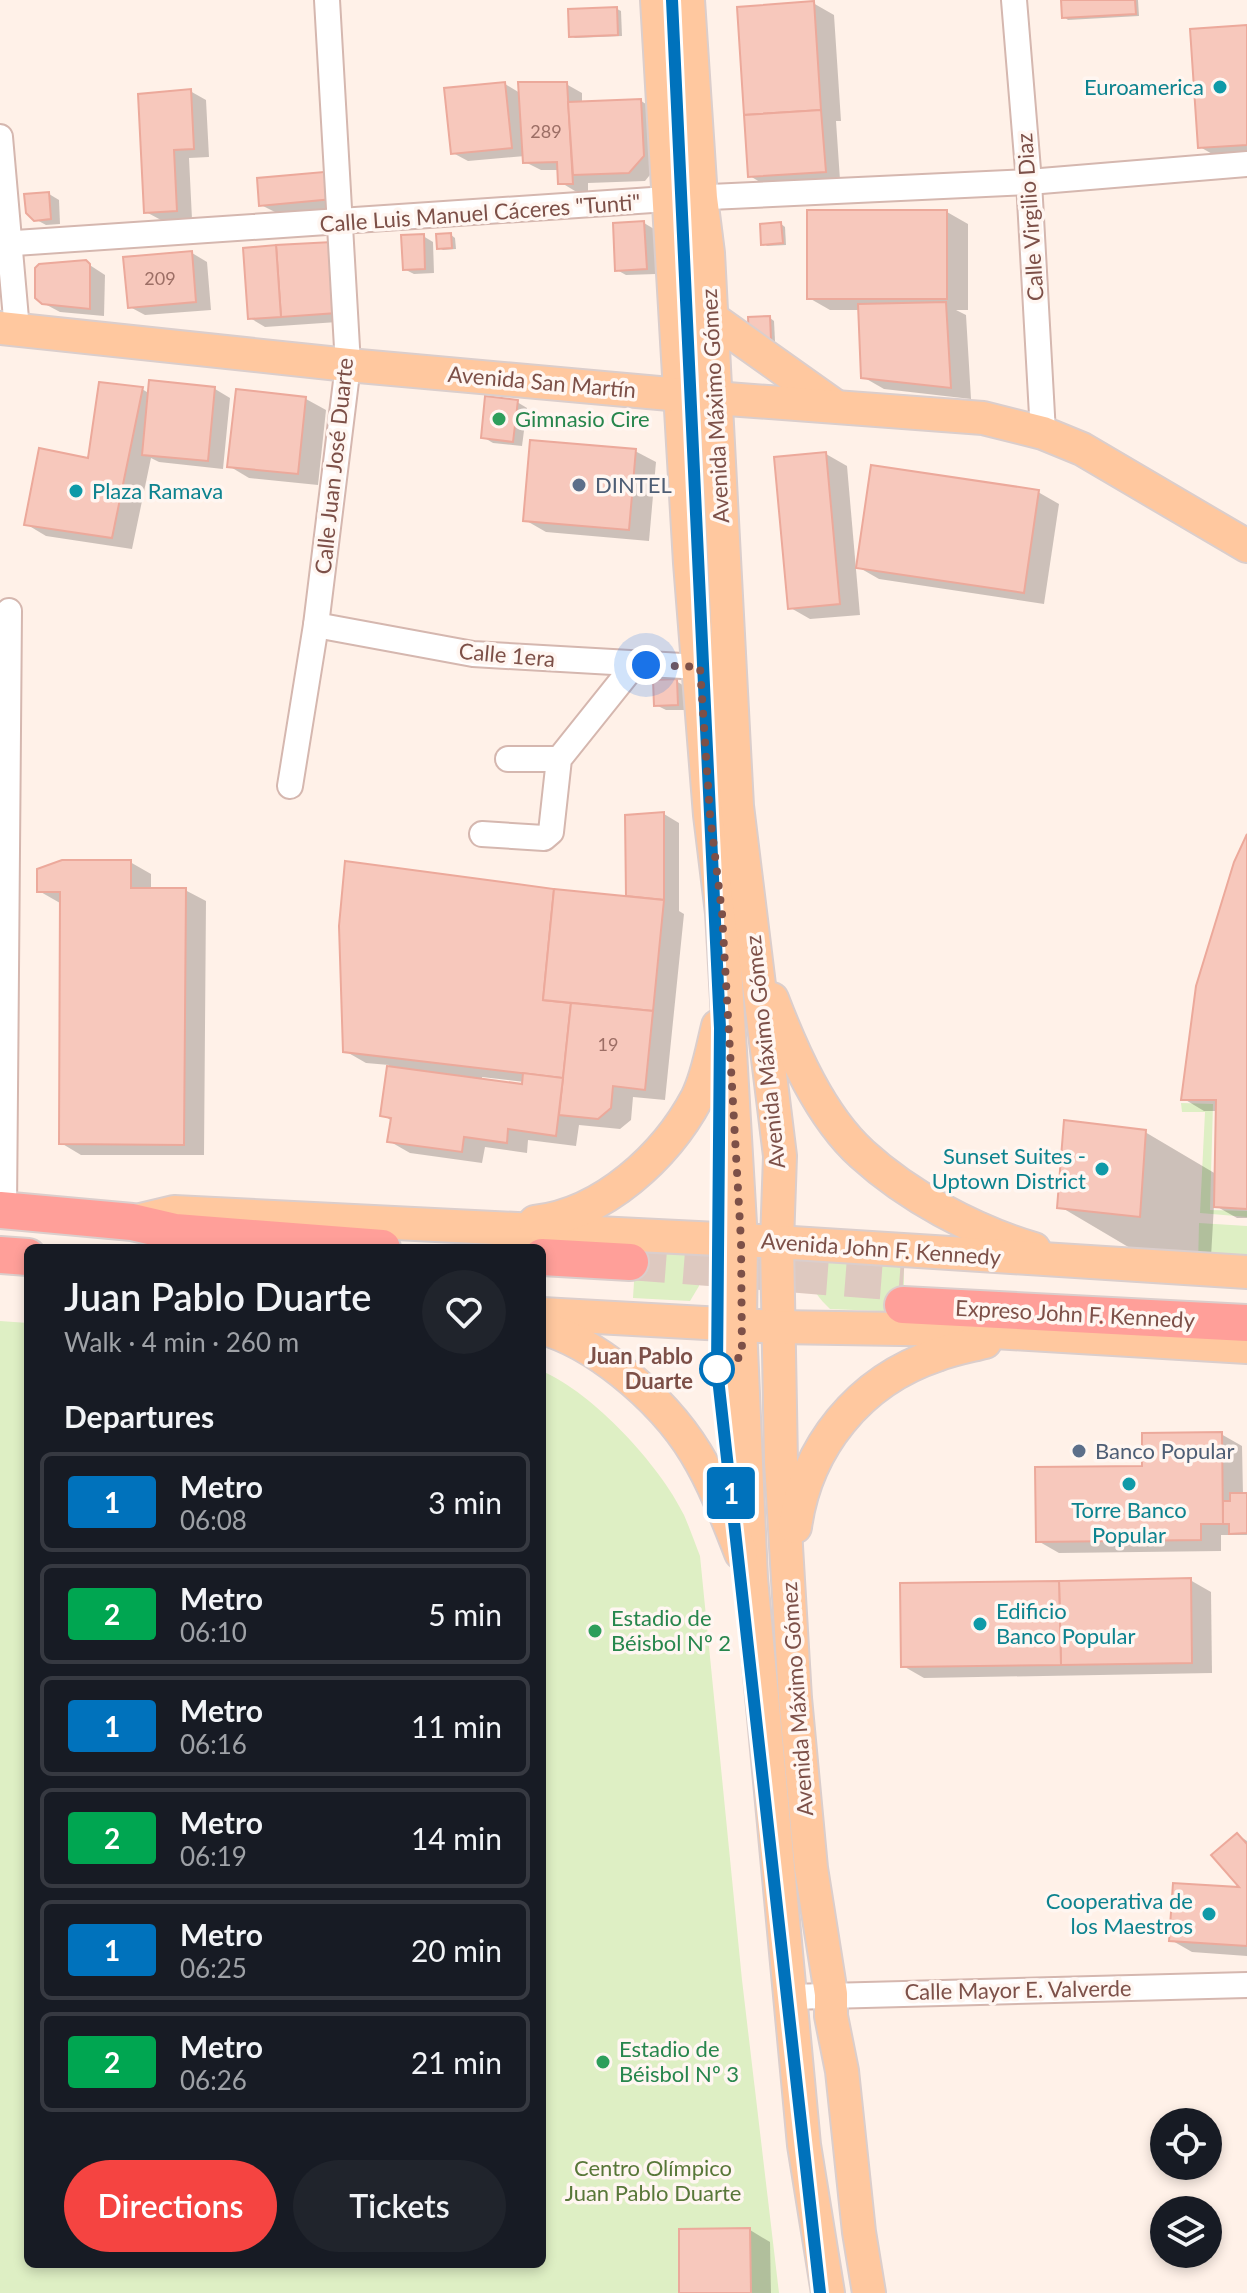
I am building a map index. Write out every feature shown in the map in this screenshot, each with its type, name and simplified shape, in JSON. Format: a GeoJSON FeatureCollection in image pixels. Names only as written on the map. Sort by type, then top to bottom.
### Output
{"type":"FeatureCollection","features":[{"type":"Feature","properties":{"kind":"highway"},"geometry":{"type":"LineString","coordinates":[[2,1210],[132,1222],[175,1232],[330,1244]]}},
{"type":"Feature","properties":{"kind":"highway"},"geometry":{"type":"LineString","coordinates":[[0,1255],[24,1257]]}},
{"type":"Feature","properties":{"kind":"highway"},"geometry":{"type":"LineString","coordinates":[[546,1258],[630,1274],[546,1281]]}},
{"type":"Feature","properties":{"kind":"highway","name":"Expreso John F. Kennedy"},"geometry":{"type":"LineString","coordinates":[[1247,1299],[903,1294],[1247,1323]]}},
{"type":"Feature","properties":{"kind":"main road","name":"Avenida Máximo Gómez"},"geometry":{"type":"LineString","coordinates":[[657,0],[690,563],[725,976],[741,1241],[740,1325],[751,1578],[804,2145],[828,2293]]}},
{"type":"Feature","properties":{"kind":"main road","name":"Avenida Máximo Gómez"},"geometry":{"type":"LineString","coordinates":[[688,0],[701,198],[708,253],[737,806],[780,1156],[777,1327],[781,1462],[795,1698],[809,1852],[831,1994],[831,2016],[842,2071],[859,2232],[869,2293]]}},
{"type":"Feature","properties":{"kind":"main road"},"geometry":{"type":"LineString","coordinates":[[710,317],[836,407]]}},
{"type":"Feature","properties":{"kind":"main road","name":"Avenida San Martín"},"geometry":{"type":"LineString","coordinates":[[8,329],[348,365],[714,398],[983,418],[1043,433],[1082,449],[1247,546]]}},
{"type":"Feature","properties":{"kind":"main road"},"geometry":{"type":"LineString","coordinates":[[757,960],[784,1030],[810,1083],[860,1153],[894,1179],[961,1218],[1022,1246],[1075,1261]]}},
{"type":"Feature","properties":{"kind":"main road"},"geometry":{"type":"LineString","coordinates":[[473,1228],[541,1221],[585,1207],[617,1189],[670,1141],[698,1096],[709,1065],[725,976]]}},
{"type":"Feature","properties":{"kind":"main road","name":"Avenida John F. Kennedy"},"geometry":{"type":"LineString","coordinates":[[132,1222],[174,1212],[777,1242],[1247,1272]]}},
{"type":"Feature","properties":{"kind":"main road"},"geometry":{"type":"LineString","coordinates":[[546,1314],[777,1327],[961,1330],[1247,1347]]}},
{"type":"Feature","properties":{"kind":"main road"},"geometry":{"type":"LineString","coordinates":[[546,1329],[601,1356],[649,1393],[678,1424],[713,1483],[751,1578]]}},
{"type":"Feature","properties":{"kind":"main road"},"geometry":{"type":"LineString","coordinates":[[788,1574],[798,1508],[816,1456],[850,1408],[895,1374],[935,1355],[986,1342],[1072,1337]]}},
{"type":"Feature","properties":{"kind":"street","name":"Calle Juan José Duarte"},"geometry":{"type":"LineString","coordinates":[[290,786],[316,625],[348,365],[327,0]]}},
{"type":"Feature","properties":{"kind":"street","name":"Calle Virgilio Diaz"},"geometry":{"type":"LineString","coordinates":[[1014,0],[1029,182],[1043,433]]}},
{"type":"Feature","properties":{"kind":"street"},"geometry":{"type":"LineString","coordinates":[[0,137],[8,329]]}},
{"type":"Feature","properties":{"kind":"street","name":"Calle Luis Manuel Cáceres \"Tunti\""},"geometry":{"type":"LineString","coordinates":[[6,244],[667,199],[1029,182],[1247,164]]}},
{"type":"Feature","properties":{"kind":"street"},"geometry":{"type":"LineString","coordinates":[[2,1210],[9,611]]}},
{"type":"Feature","properties":{"kind":"street","name":"Calle 1era"},"geometry":{"type":"LineString","coordinates":[[316,625],[473,654],[700,667]]}},
{"type":"Feature","properties":{"kind":"street"},"geometry":{"type":"LineString","coordinates":[[482,834],[544,838],[551,832],[559,759],[635,664]]}},
{"type":"Feature","properties":{"kind":"street"},"geometry":{"type":"LineString","coordinates":[[508,759],[559,759]]}},
{"type":"Feature","properties":{"kind":"street","name":"Calle Mayor E. Valverde"},"geometry":{"type":"LineString","coordinates":[[789,1997],[1247,1985]]}},
{"type":"Feature","properties":{"kind":"green space"},"geometry":{"type":"Polygon","coordinates":[[[1181,1103],[1213,1104],[1210,1210],[1247,1211],[1247,1217],[1200,1213],[1205,1112],[1182,1112],[1181,1103]]]}},
{"type":"Feature","properties":{"kind":"green space"},"geometry":{"type":"Polygon","coordinates":[[[1199,1223],[1247,1226],[1247,1268],[1198,1265],[1199,1223]]]}},
{"type":"Feature","properties":{"kind":"green space"},"geometry":{"type":"Polygon","coordinates":[[[636,1250],[683,1253],[699,1265],[699,1286],[690,1301],[633,1298],[636,1250]]]}},
{"type":"Feature","properties":{"kind":"green space"},"geometry":{"type":"Polygon","coordinates":[[[824,1256],[904,1261],[904,1312],[830,1309],[812,1284],[813,1271],[824,1256]]]}},
{"type":"Feature","properties":{"kind":"green space","name":"Centro Olímpico Juan Pablo Duarte"},"geometry":{"type":"Polygon","coordinates":[[[0,1321],[24,1323],[24,2268],[546,2268],[546,1373],[562,1381],[623,1432],[659,1474],[684,1515],[700,1556],[742,1980],[779,2293],[0,2293],[0,1321]]]}},
{"type":"Feature","properties":{"kind":"building"},"geometry":{"type":"Polygon","coordinates":[[[1061,0],[1135,0],[1136,14],[1062,18],[1061,0]]]}},
{"type":"Feature","properties":{"kind":"building"},"geometry":{"type":"Polygon","coordinates":[[[814,1],[821,110],[744,115],[737,7],[814,1]]]}},
{"type":"Feature","properties":{"kind":"building"},"geometry":{"type":"Polygon","coordinates":[[[617,7],[618,35],[569,37],[568,9],[617,7]]]}},
{"type":"Feature","properties":{"kind":"building","name":"Euroamerica"},"geometry":{"type":"Polygon","coordinates":[[[1247,25],[1247,145],[1198,148],[1190,29],[1247,25]]]}},
{"type":"Feature","properties":{"kind":"building"},"geometry":{"type":"Polygon","coordinates":[[[505,82],[512,148],[451,154],[444,88],[505,82]]]}},
{"type":"Feature","properties":{"kind":"building"},"geometry":{"type":"Polygon","coordinates":[[[518,82],[567,82],[573,184],[558,184],[557,162],[523,163],[518,82]]]}},
{"type":"Feature","properties":{"kind":"building"},"geometry":{"type":"Polygon","coordinates":[[[191,89],[194,149],[174,150],[177,211],[144,213],[138,94],[191,89]]]}},
{"type":"Feature","properties":{"kind":"building"},"geometry":{"type":"Polygon","coordinates":[[[641,99],[644,156],[629,173],[573,175],[568,102],[641,99]]]}},
{"type":"Feature","properties":{"kind":"building"},"geometry":{"type":"Polygon","coordinates":[[[821,110],[826,172],[748,177],[744,115],[821,110]]]}},
{"type":"Feature","properties":{"kind":"building"},"geometry":{"type":"Polygon","coordinates":[[[335,171],[333,199],[259,206],[257,178],[335,171]]]}},
{"type":"Feature","properties":{"kind":"building"},"geometry":{"type":"Polygon","coordinates":[[[49,192],[51,219],[34,221],[26,213],[24,194],[49,192]]]}},
{"type":"Feature","properties":{"kind":"building"},"geometry":{"type":"Polygon","coordinates":[[[807,210],[947,210],[947,299],[807,299],[807,210]]]}},
{"type":"Feature","properties":{"kind":"building"},"geometry":{"type":"Polygon","coordinates":[[[644,221],[647,269],[615,271],[613,223],[644,221]]]}},
{"type":"Feature","properties":{"kind":"building"},"geometry":{"type":"Polygon","coordinates":[[[781,222],[783,243],[761,245],[760,224],[781,222]]]}},
{"type":"Feature","properties":{"kind":"building"},"geometry":{"type":"Polygon","coordinates":[[[451,233],[452,248],[437,249],[436,234],[451,233]]]}},
{"type":"Feature","properties":{"kind":"building"},"geometry":{"type":"Polygon","coordinates":[[[424,234],[425,269],[403,270],[401,235],[424,234]]]}},
{"type":"Feature","properties":{"kind":"building"},"geometry":{"type":"Polygon","coordinates":[[[332,242],[337,313],[281,317],[276,245],[332,242]]]}},
{"type":"Feature","properties":{"kind":"building"},"geometry":{"type":"Polygon","coordinates":[[[276,245],[281,317],[248,319],[243,248],[276,245]]]}},
{"type":"Feature","properties":{"kind":"building"},"geometry":{"type":"Polygon","coordinates":[[[192,251],[196,302],[128,308],[123,257],[192,251]]]}},
{"type":"Feature","properties":{"kind":"building"},"geometry":{"type":"Polygon","coordinates":[[[86,260],[90,264],[90,309],[42,304],[35,298],[35,268],[39,264],[86,260]]]}},
{"type":"Feature","properties":{"kind":"building"},"geometry":{"type":"Polygon","coordinates":[[[946,302],[951,388],[861,378],[858,304],[946,302]]]}},
{"type":"Feature","properties":{"kind":"building"},"geometry":{"type":"Polygon","coordinates":[[[770,316],[771,339],[749,340],[748,317],[770,316]]]}},
{"type":"Feature","properties":{"kind":"building"},"geometry":{"type":"Polygon","coordinates":[[[149,380],[215,387],[208,461],[142,455],[149,380]]]}},
{"type":"Feature","properties":{"kind":"building","name":"Plaza Ramava"},"geometry":{"type":"Polygon","coordinates":[[[99,382],[143,387],[112,538],[24,525],[39,448],[88,458],[99,382]]]}},
{"type":"Feature","properties":{"kind":"building"},"geometry":{"type":"Polygon","coordinates":[[[236,389],[306,397],[298,474],[227,467],[236,389]]]}},
{"type":"Feature","properties":{"kind":"building","name":"Gimnasio Cire"},"geometry":{"type":"Polygon","coordinates":[[[485,396],[518,400],[513,442],[481,438],[485,396]]]}},
{"type":"Feature","properties":{"kind":"building","name":"DINTEL"},"geometry":{"type":"Polygon","coordinates":[[[530,440],[636,449],[629,530],[523,521],[530,440]]]}},
{"type":"Feature","properties":{"kind":"building"},"geometry":{"type":"Polygon","coordinates":[[[826,452],[840,604],[788,609],[774,457],[826,452]]]}},
{"type":"Feature","properties":{"kind":"building"},"geometry":{"type":"Polygon","coordinates":[[[871,465],[1039,490],[1024,593],[856,568],[871,465]]]}},
{"type":"Feature","properties":{"kind":"building"},"geometry":{"type":"Polygon","coordinates":[[[677,679],[678,705],[654,706],[653,680],[677,679]]]}},
{"type":"Feature","properties":{"kind":"building"},"geometry":{"type":"Polygon","coordinates":[[[664,812],[664,900],[626,896],[625,815],[664,812]]]}},
{"type":"Feature","properties":{"kind":"building"},"geometry":{"type":"Polygon","coordinates":[[[1247,834],[1247,1209],[1214,1207],[1216,1100],[1181,1100],[1196,986],[1234,862],[1247,834]]]}},
{"type":"Feature","properties":{"kind":"building"},"geometry":{"type":"Polygon","coordinates":[[[62,860],[131,860],[131,888],[186,888],[184,1145],[59,1144],[60,892],[37,892],[37,869],[62,860]]]}},
{"type":"Feature","properties":{"kind":"building"},"geometry":{"type":"Polygon","coordinates":[[[345,861],[554,889],[543,1000],[571,1003],[563,1078],[343,1052],[339,926],[345,861]]]}},
{"type":"Feature","properties":{"kind":"building"},"geometry":{"type":"Polygon","coordinates":[[[554,889],[664,900],[653,1011],[543,1000],[554,889]]]}},
{"type":"Feature","properties":{"kind":"building"},"geometry":{"type":"Polygon","coordinates":[[[571,1003],[653,1011],[645,1090],[613,1086],[611,1108],[598,1119],[559,1115],[571,1003]]]}},
{"type":"Feature","properties":{"kind":"building"},"geometry":{"type":"Polygon","coordinates":[[[387,1066],[522,1084],[523,1073],[563,1078],[556,1136],[508,1129],[507,1143],[464,1137],[462,1152],[387,1142],[391,1118],[380,1116],[387,1066]]]}},
{"type":"Feature","properties":{"kind":"building","name":"Sunset Suites - Uptown District"},"geometry":{"type":"Polygon","coordinates":[[[1064,1120],[1146,1130],[1140,1217],[1057,1208],[1064,1120]]]}},
{"type":"Feature","properties":{"kind":"building","name":"Torre Banco Popular"},"geometry":{"type":"Polygon","coordinates":[[[1222,1432],[1223,1524],[1201,1524],[1201,1540],[1036,1542],[1035,1467],[1142,1466],[1142,1433],[1222,1432]]]}},
{"type":"Feature","properties":{"kind":"building"},"geometry":{"type":"Polygon","coordinates":[[[1230,1493],[1247,1493],[1247,1533],[1229,1534],[1229,1524],[1223,1524],[1223,1501],[1230,1501],[1230,1493]]]}},
{"type":"Feature","properties":{"kind":"building"},"geometry":{"type":"Polygon","coordinates":[[[1191,1578],[1192,1663],[1061,1665],[1059,1581],[1191,1578]]]}},
{"type":"Feature","properties":{"kind":"building","name":"Edificio Banco Popular"},"geometry":{"type":"Polygon","coordinates":[[[1059,1581],[1061,1665],[901,1667],[900,1583],[1059,1581]]]}},
{"type":"Feature","properties":{"kind":"building","name":"Cooperativa de los Maestros"},"geometry":{"type":"Polygon","coordinates":[[[1237,1833],[1247,1844],[1247,1946],[1169,1941],[1173,1883],[1239,1887],[1211,1855],[1237,1833]]]}},
{"type":"Feature","properties":{"kind":"building"},"geometry":{"type":"Polygon","coordinates":[[[750,2228],[751,2293],[679,2293],[679,2229],[750,2228]]]}},
{"type":"Feature","properties":{"kind":"tunnel"},"geometry":{"type":"LineString","coordinates":[[630,1262],[903,1283]]}},
{"type":"Feature","properties":{"kind":"metro line","name":"1"},"geometry":{"type":"LineString","coordinates":[[672,0],[720,1028],[717,1369],[820,2293]]}},
{"type":"Feature","properties":{"kind":"place","name":"Euroamerica"},"geometry":{"type":"Point","coordinates":[1220,87]}},
{"type":"Feature","properties":{"kind":"place","name":"Gimnasio Cire"},"geometry":{"type":"Point","coordinates":[499,419]}},
{"type":"Feature","properties":{"kind":"place","name":"DINTEL"},"geometry":{"type":"Point","coordinates":[579,485]}},
{"type":"Feature","properties":{"kind":"place","name":"Plaza Ramava"},"geometry":{"type":"Point","coordinates":[76,491]}},
{"type":"Feature","properties":{"kind":"place","name":"Sunset Suites - Uptown District"},"geometry":{"type":"Point","coordinates":[1102,1169]}},
{"type":"Feature","properties":{"kind":"place","name":"Juan Pablo Duarte"},"geometry":{"type":"Point","coordinates":[717,1369]}},
{"type":"Feature","properties":{"kind":"place","name":"Banco Popular"},"geometry":{"type":"Point","coordinates":[1079,1451]}},
{"type":"Feature","properties":{"kind":"place","name":"Torre Banco Popular"},"geometry":{"type":"Point","coordinates":[1129,1484]}},
{"type":"Feature","properties":{"kind":"place","name":"Edificio Banco Popular"},"geometry":{"type":"Point","coordinates":[980,1624]}},
{"type":"Feature","properties":{"kind":"place","name":"Estadio de Béisbol Nº 2"},"geometry":{"type":"Point","coordinates":[595,1631]}},
{"type":"Feature","properties":{"kind":"place","name":"Cooperativa de los Maestros"},"geometry":{"type":"Point","coordinates":[1209,1914]}},
{"type":"Feature","properties":{"kind":"place","name":"Estadio de Béisbol Nº 3"},"geometry":{"type":"Point","coordinates":[603,2062]}},
{"type":"Feature","properties":{"kind":"route"},"geometry":{"type":"LineString","coordinates":[[646,665],[700,667],[710,815],[722,913],[741,1241],[742,1356],[717,1369]]}}]}
